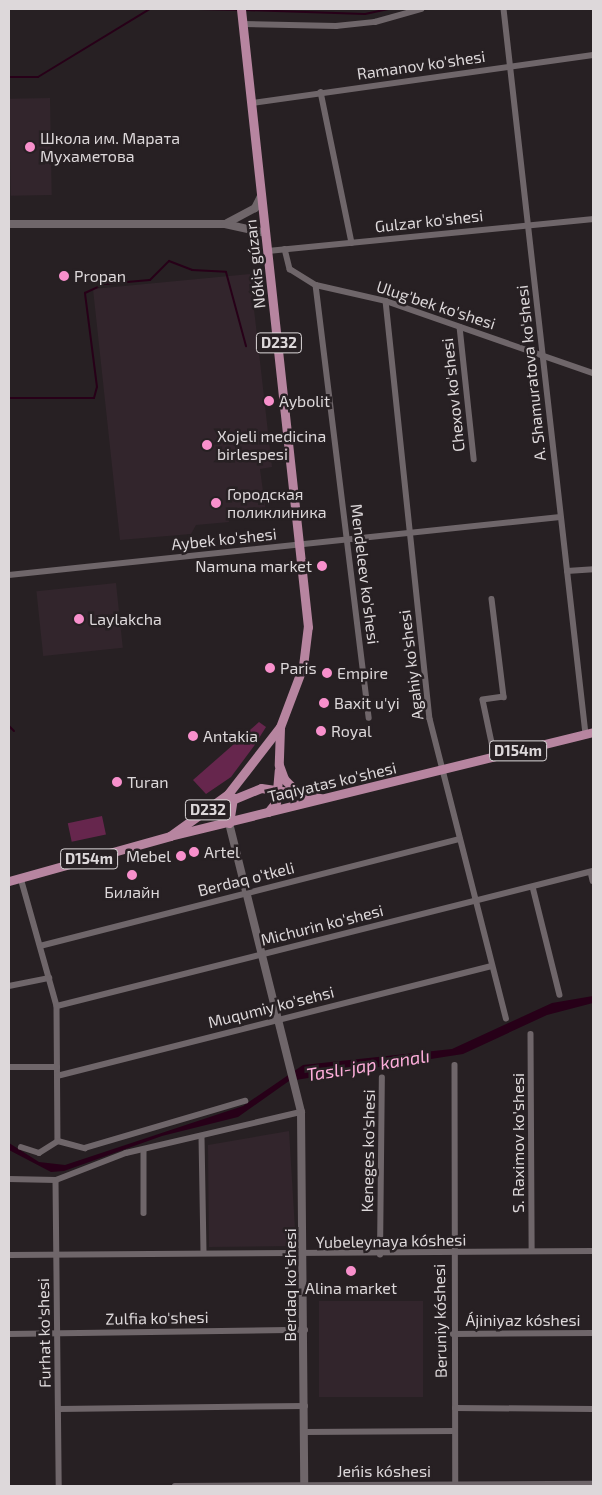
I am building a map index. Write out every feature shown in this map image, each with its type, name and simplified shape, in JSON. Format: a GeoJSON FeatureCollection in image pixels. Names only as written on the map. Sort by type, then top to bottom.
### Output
{"type":"FeatureCollection","features":[{"type":"Feature","properties":{"kind":"main road","name":"Nókis gúzarı"},"geometry":{"type":"LineString","coordinates":[[241,9],[302,544],[308,627],[303,666],[280,727]]}},
{"type":"Feature","properties":{"kind":"main road"},"geometry":{"type":"LineString","coordinates":[[268,812],[277,790],[280,727]]}},
{"type":"Feature","properties":{"kind":"main road","name":"D232"},"geometry":{"type":"LineString","coordinates":[[229,822],[232,799],[242,779],[280,727]]}},
{"type":"Feature","properties":{"kind":"main road","name":"D154m"},"geometry":{"type":"LineString","coordinates":[[442,771],[590,733]]}},
{"type":"Feature","properties":{"kind":"main road"},"geometry":{"type":"LineString","coordinates":[[279,765],[284,779],[298,793]]}},
{"type":"Feature","properties":{"kind":"main road","name":"Taqiyatas ko'shesi"},"geometry":{"type":"LineString","coordinates":[[229,822],[442,771]]}},
{"type":"Feature","properties":{"kind":"main road","name":"D232"},"geometry":{"type":"LineString","coordinates":[[170,836],[206,811],[242,779]]}},
{"type":"Feature","properties":{"kind":"main road"},"geometry":{"type":"LineString","coordinates":[[206,811],[261,788],[325,799]]}},
{"type":"Feature","properties":{"kind":"main road","name":"D154m"},"geometry":{"type":"LineString","coordinates":[[9,881],[170,836],[229,822]]}},
{"type":"Feature","properties":{"kind":"street"},"geometry":{"type":"LineString","coordinates":[[242,22],[336,26],[375,22],[420,9]]}},
{"type":"Feature","properties":{"kind":"street","name":"A. Shamuratova ko'shesi"},"geometry":{"type":"LineString","coordinates":[[504,9],[513,67],[560,517],[590,733]]}},
{"type":"Feature","properties":{"kind":"street","name":"Ramanov ko'shesi"},"geometry":{"type":"LineString","coordinates":[[252,103],[593,55]]}},
{"type":"Feature","properties":{"kind":"street"},"geometry":{"type":"LineString","coordinates":[[321,92],[352,243]]}},
{"type":"Feature","properties":{"kind":"street"},"geometry":{"type":"LineString","coordinates":[[225,224],[256,208],[262,191]]}},
{"type":"Feature","properties":{"kind":"street","name":"Gulzar ko'shesi"},"geometry":{"type":"LineString","coordinates":[[268,251],[593,219]]}},
{"type":"Feature","properties":{"kind":"street"},"geometry":{"type":"LineString","coordinates":[[9,224],[225,224],[266,233]]}},
{"type":"Feature","properties":{"kind":"street","name":"Ulug'bek ko'shesi"},"geometry":{"type":"LineString","coordinates":[[285,249],[290,269],[316,285],[386,301],[593,373]]}},
{"type":"Feature","properties":{"kind":"street","name":"Mendeleev ko'shesi"},"geometry":{"type":"LineString","coordinates":[[316,285],[369,718]]}},
{"type":"Feature","properties":{"kind":"street","name":"Agahiy ko'shesi"},"geometry":{"type":"LineString","coordinates":[[386,301],[430,718],[491,966],[506,1018]]}},
{"type":"Feature","properties":{"kind":"street","name":"Chexov ko'shesi"},"geometry":{"type":"LineString","coordinates":[[460,327],[474,459]]}},
{"type":"Feature","properties":{"kind":"street","name":"Aybek ko'shesi"},"geometry":{"type":"LineString","coordinates":[[9,575],[560,517]]}},
{"type":"Feature","properties":{"kind":"street"},"geometry":{"type":"LineString","coordinates":[[567,571],[593,568]]}},
{"type":"Feature","properties":{"kind":"street"},"geometry":{"type":"LineString","coordinates":[[492,599],[504,697],[483,700],[495,757]]}},
{"type":"Feature","properties":{"kind":"street","name":"Berdaq ko'shesi"},"geometry":{"type":"LineString","coordinates":[[229,822],[261,955],[293,1068],[301,1112],[305,1256],[304,1486]]}},
{"type":"Feature","properties":{"kind":"street","name":"Berdaq o'tkeli"},"geometry":{"type":"LineString","coordinates":[[40,946],[460,838]]}},
{"type":"Feature","properties":{"kind":"street"},"geometry":{"type":"LineString","coordinates":[[592,871],[593,880]]}},
{"type":"Feature","properties":{"kind":"street","name":"Michurin ko'shesi"},"geometry":{"type":"LineString","coordinates":[[56,1006],[592,871]]}},
{"type":"Feature","properties":{"kind":"street"},"geometry":{"type":"LineString","coordinates":[[21,878],[56,1006],[58,1141]]}},
{"type":"Feature","properties":{"kind":"street"},"geometry":{"type":"LineString","coordinates":[[533,887],[560,995]]}},
{"type":"Feature","properties":{"kind":"street","name":"Muqumiy ko'sehsi"},"geometry":{"type":"LineString","coordinates":[[57,1076],[491,966]]}},
{"type":"Feature","properties":{"kind":"street"},"geometry":{"type":"LineString","coordinates":[[9,986],[49,978]]}},
{"type":"Feature","properties":{"kind":"street","name":"S. Raximov ko'shesi"},"geometry":{"type":"LineString","coordinates":[[531,1034],[532,1251]]}},
{"type":"Feature","properties":{"kind":"street","name":"Beruniy kóshesi"},"geometry":{"type":"LineString","coordinates":[[455,1065],[453,1255],[456,1485]]}},
{"type":"Feature","properties":{"kind":"street"},"geometry":{"type":"LineString","coordinates":[[9,1067],[57,1066]]}},
{"type":"Feature","properties":{"kind":"street","name":"Keneges ko'shesi"},"geometry":{"type":"LineString","coordinates":[[380,1254],[382,1078]]}},
{"type":"Feature","properties":{"kind":"street"},"geometry":{"type":"LineString","coordinates":[[21,1147],[39,1153],[58,1141],[85,1148],[245,1101]]}},
{"type":"Feature","properties":{"kind":"street"},"geometry":{"type":"LineString","coordinates":[[9,1179],[56,1180],[144,1150],[202,1138],[301,1112]]}},
{"type":"Feature","properties":{"kind":"street"},"geometry":{"type":"LineString","coordinates":[[202,1138],[204,1252]]}},
{"type":"Feature","properties":{"kind":"street"},"geometry":{"type":"LineString","coordinates":[[144,1150],[144,1213]]}},
{"type":"Feature","properties":{"kind":"street","name":"Furhat ko'shesi"},"geometry":{"type":"LineString","coordinates":[[56,1180],[59,1486]]}},
{"type":"Feature","properties":{"kind":"street","name":"Yubeleynaya kóshesi"},"geometry":{"type":"LineString","coordinates":[[9,1255],[293,1252],[305,1256],[453,1255],[532,1251],[593,1251]]}},
{"type":"Feature","properties":{"kind":"street","name":"Zulfia ko'shesi"},"geometry":{"type":"LineString","coordinates":[[9,1334],[304,1330]]}},
{"type":"Feature","properties":{"kind":"street","name":"Ájiniyaz kóshesi"},"geometry":{"type":"LineString","coordinates":[[454,1334],[593,1333]]}},
{"type":"Feature","properties":{"kind":"street"},"geometry":{"type":"LineString","coordinates":[[59,1410],[304,1406]]}},
{"type":"Feature","properties":{"kind":"street"},"geometry":{"type":"LineString","coordinates":[[455,1408],[593,1409]]}},
{"type":"Feature","properties":{"kind":"street"},"geometry":{"type":"LineString","coordinates":[[304,1432],[455,1431]]}},
{"type":"Feature","properties":{"kind":"street","name":"Jeńis kóshesi"},"geometry":{"type":"LineString","coordinates":[[175,1486],[593,1484]]}},
{"type":"Feature","properties":{"kind":"shaded area","name":"Школа им. Марата Мухаметова"},"geometry":{"type":"Polygon","coordinates":[[[50,98],[52,195],[11,196],[9,99],[50,98]]]}},
{"type":"Feature","properties":{"kind":"shaded area"},"geometry":{"type":"Polygon","coordinates":[[[250,274],[272,467],[260,469],[266,513],[228,515],[229,522],[196,525],[191,534],[120,540],[93,289],[250,274]]]}},
{"type":"Feature","properties":{"kind":"shaded area","name":"Laylakcha"},"geometry":{"type":"Polygon","coordinates":[[[116,583],[123,648],[43,656],[36,591],[116,583]]]}},
{"type":"Feature","properties":{"kind":"shaded area"},"geometry":{"type":"Polygon","coordinates":[[[259,722],[266,727],[254,746],[231,777],[206,794],[193,780],[259,722]]]}},
{"type":"Feature","properties":{"kind":"shaded area"},"geometry":{"type":"Polygon","coordinates":[[[102,816],[106,835],[72,842],[68,823],[102,816]]]}},
{"type":"Feature","properties":{"kind":"shaded area"},"geometry":{"type":"Polygon","coordinates":[[[289,1131],[296,1246],[209,1247],[208,1145],[289,1131]]]}},
{"type":"Feature","properties":{"kind":"shaded area"},"geometry":{"type":"Polygon","coordinates":[[[319,1301],[423,1301],[423,1397],[319,1397],[319,1301]]]}},
{"type":"Feature","properties":{"kind":"water","name":"Taslı-jap kanalı"},"geometry":{"type":"Polygon","coordinates":[[[593,996],[593,1003],[547,1015],[463,1054],[289,1081],[238,1117],[162,1136],[64,1171],[51,1172],[9,1150],[9,1143],[39,1162],[65,1165],[243,1106],[303,1065],[452,1049],[552,1003],[593,996]]]}},
{"type":"Feature","properties":{"kind":"waterway"},"geometry":{"type":"LineString","coordinates":[[9,77],[38,77],[150,9]]}},
{"type":"Feature","properties":{"kind":"waterway"},"geometry":{"type":"LineString","coordinates":[[198,9],[239,10]]}},
{"type":"Feature","properties":{"kind":"waterway"},"geometry":{"type":"LineString","coordinates":[[244,10],[365,14],[388,9]]}},
{"type":"Feature","properties":{"kind":"waterway"},"geometry":{"type":"LineString","coordinates":[[9,398],[94,398],[97,387],[85,293],[104,284],[150,280],[169,261],[192,270],[226,272],[246,346]]}},
{"type":"Feature","properties":{"kind":"waterway"},"geometry":{"type":"LineString","coordinates":[[9,726],[14,731]]}},
{"type":"Feature","properties":{"kind":"place","name":"Школа им. Марата Мухаметова"},"geometry":{"type":"Point","coordinates":[30,147]}},
{"type":"Feature","properties":{"kind":"place","name":"Propan"},"geometry":{"type":"Point","coordinates":[64,276]}},
{"type":"Feature","properties":{"kind":"place","name":"Aybolit"},"geometry":{"type":"Point","coordinates":[269,401]}},
{"type":"Feature","properties":{"kind":"place","name":"Xojeli medicina birlespesi"},"geometry":{"type":"Point","coordinates":[207,445]}},
{"type":"Feature","properties":{"kind":"place","name":"Городская поликлиника"},"geometry":{"type":"Point","coordinates":[216,503]}},
{"type":"Feature","properties":{"kind":"place","name":"Namuna market"},"geometry":{"type":"Point","coordinates":[322,566]}},
{"type":"Feature","properties":{"kind":"place","name":"Laylakcha"},"geometry":{"type":"Point","coordinates":[79,619]}},
{"type":"Feature","properties":{"kind":"place","name":"Paris"},"geometry":{"type":"Point","coordinates":[270,668]}},
{"type":"Feature","properties":{"kind":"place","name":"Empire"},"geometry":{"type":"Point","coordinates":[327,673]}},
{"type":"Feature","properties":{"kind":"place","name":"Baxit u'yi"},"geometry":{"type":"Point","coordinates":[324,703]}},
{"type":"Feature","properties":{"kind":"place","name":"Royal"},"geometry":{"type":"Point","coordinates":[321,731]}},
{"type":"Feature","properties":{"kind":"place","name":"Antakia"},"geometry":{"type":"Point","coordinates":[193,736]}},
{"type":"Feature","properties":{"kind":"place","name":"Turan"},"geometry":{"type":"Point","coordinates":[117,782]}},
{"type":"Feature","properties":{"kind":"place","name":"Artel"},"geometry":{"type":"Point","coordinates":[194,852]}},
{"type":"Feature","properties":{"kind":"place","name":"Mebel"},"geometry":{"type":"Point","coordinates":[181,856]}},
{"type":"Feature","properties":{"kind":"place","name":"Билайн"},"geometry":{"type":"Point","coordinates":[132,875]}},
{"type":"Feature","properties":{"kind":"place","name":"Alina market"},"geometry":{"type":"Point","coordinates":[351,1271]}}]}
